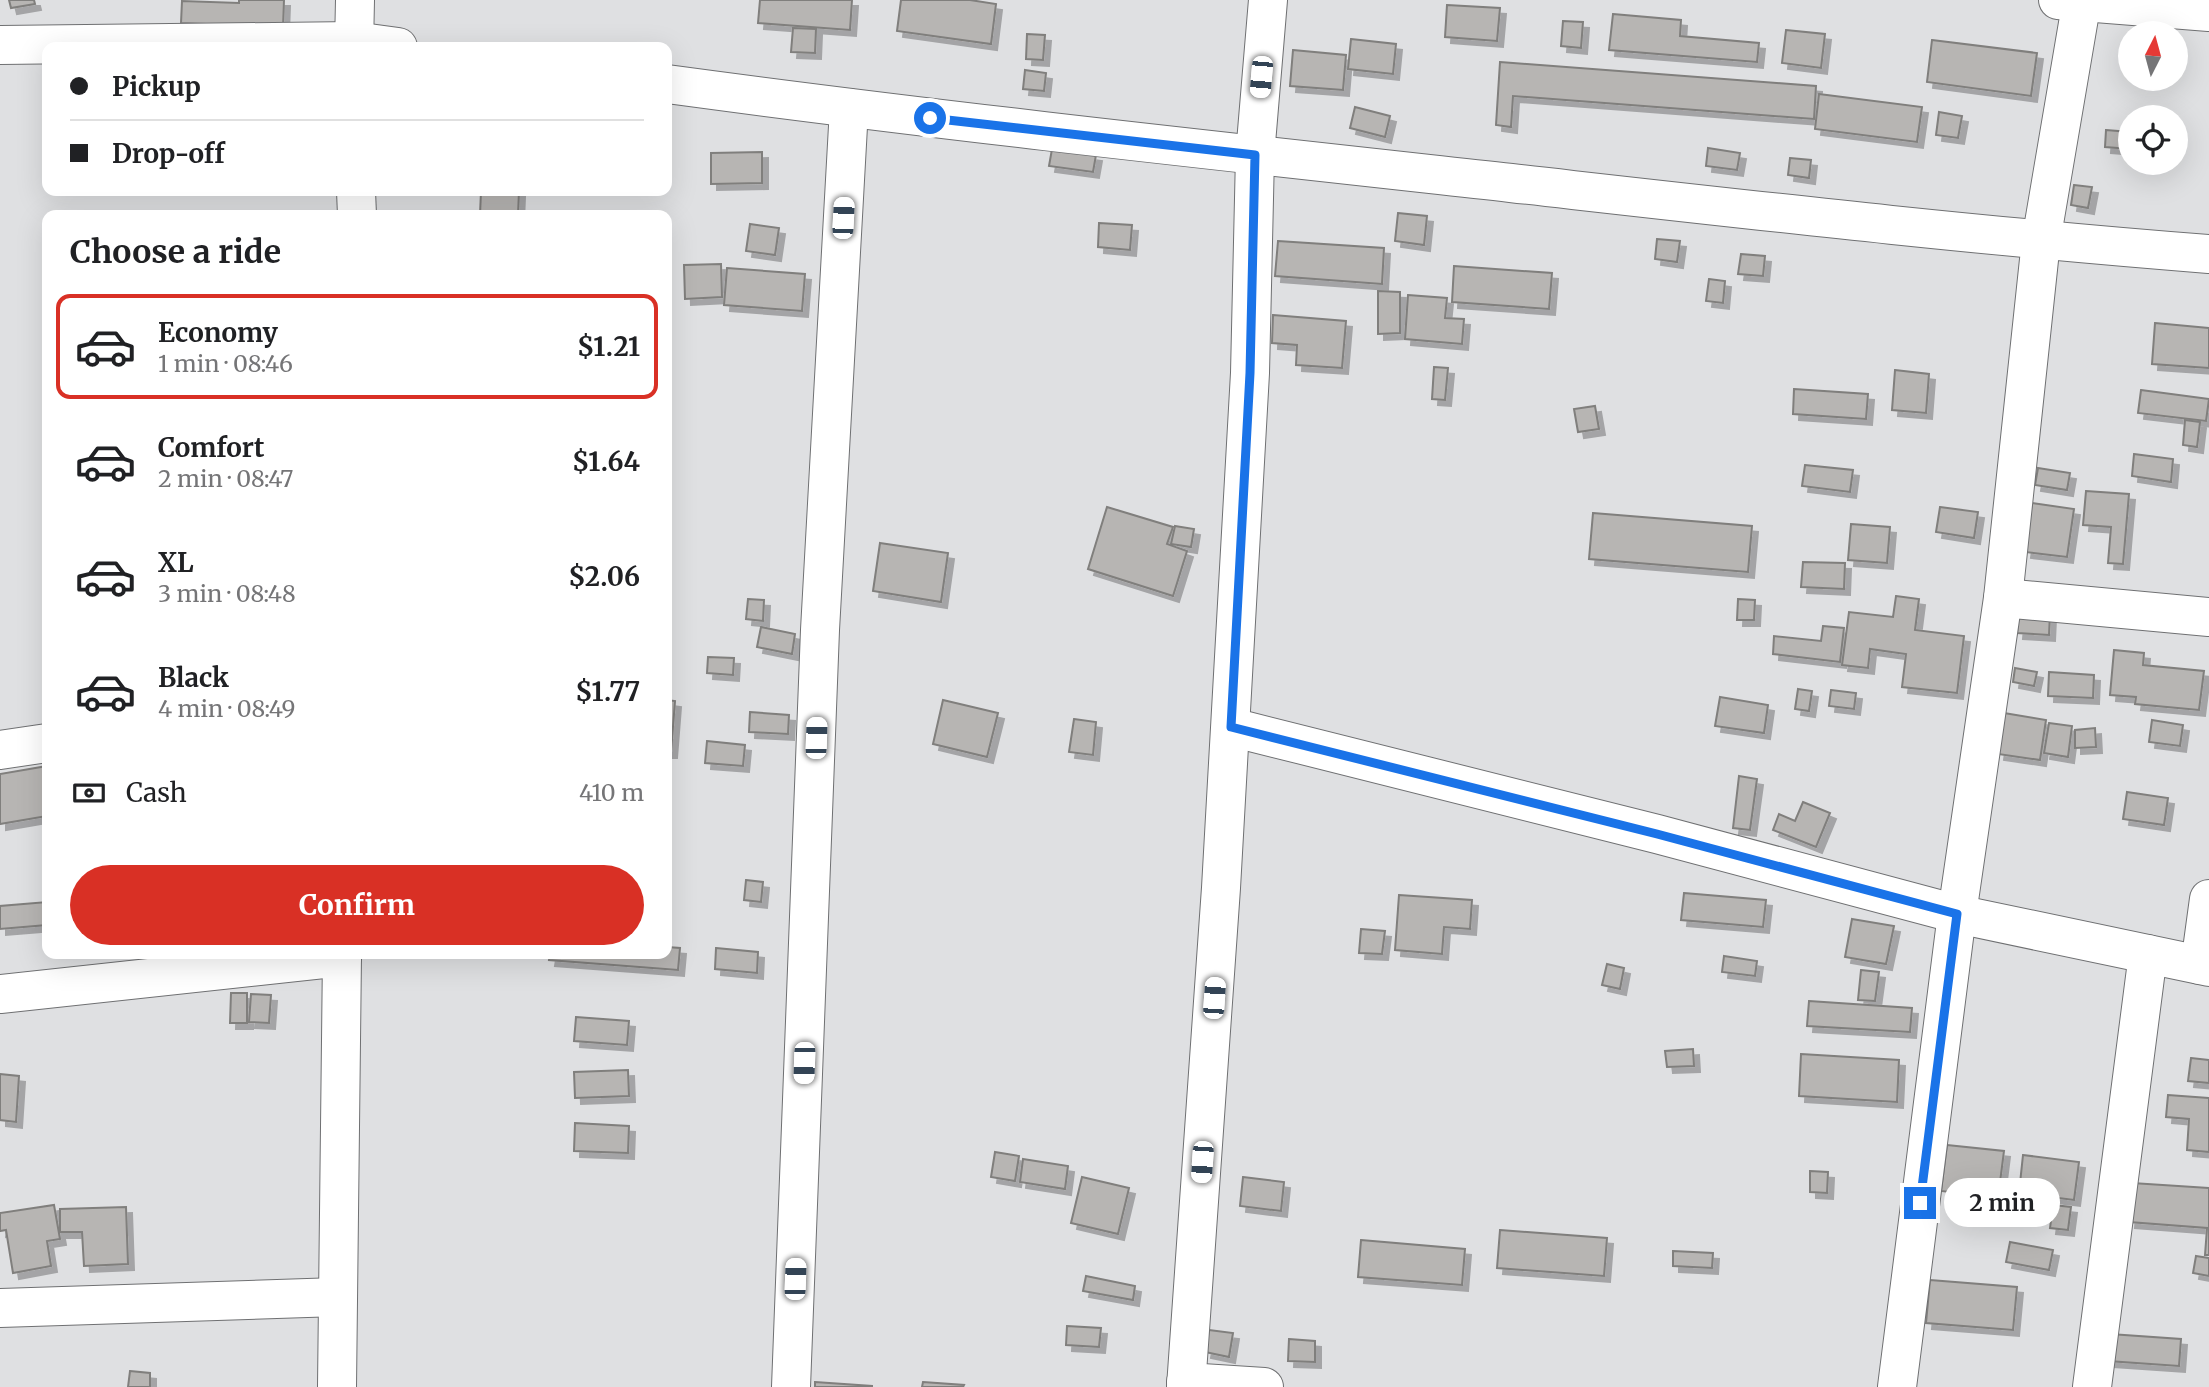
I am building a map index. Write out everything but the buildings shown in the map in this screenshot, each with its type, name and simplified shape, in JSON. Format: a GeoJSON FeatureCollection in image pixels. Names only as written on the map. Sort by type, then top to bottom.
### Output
{"type":"FeatureCollection","features":[{"type":"Feature","properties":{"kind":"street"},"geometry":{"type":"LineString","coordinates":[[354,42],[355,0]]}},
{"type":"Feature","properties":{"kind":"street"},"geometry":{"type":"LineString","coordinates":[[1264,1387],[1186,1385],[1231,727],[1250,373],[1255,155],[1268,0]]}},
{"type":"Feature","properties":{"kind":"street"},"geometry":{"type":"LineString","coordinates":[[1897,1387],[1957,914],[2003,598],[2041,241],[2073,1],[2209,12]]}},
{"type":"Feature","properties":{"kind":"street"},"geometry":{"type":"LineString","coordinates":[[0,45],[42,45]]}},
{"type":"Feature","properties":{"kind":"street"},"geometry":{"type":"LineString","coordinates":[[672,85],[1255,155],[2041,241],[2209,254]]}},
{"type":"Feature","properties":{"kind":"street"},"geometry":{"type":"LineString","coordinates":[[791,1387],[820,630],[849,108]]}},
{"type":"Feature","properties":{"kind":"street"},"geometry":{"type":"LineString","coordinates":[[2003,598],[2209,617]]}},
{"type":"Feature","properties":{"kind":"street"},"geometry":{"type":"LineString","coordinates":[[1231,727],[1657,834],[1957,914],[2204,966],[2209,899]]}},
{"type":"Feature","properties":{"kind":"street"},"geometry":{"type":"LineString","coordinates":[[0,750],[42,744]]}},
{"type":"Feature","properties":{"kind":"street"},"geometry":{"type":"LineString","coordinates":[[2092,1387],[2148,954]]}},
{"type":"Feature","properties":{"kind":"street"},"geometry":{"type":"LineString","coordinates":[[0,994],[315,959]]}},
{"type":"Feature","properties":{"kind":"street"},"geometry":{"type":"LineString","coordinates":[[337,1387],[342,959]]}},
{"type":"Feature","properties":{"kind":"street"},"geometry":{"type":"LineString","coordinates":[[0,1308],[338,1297]]}},
{"type":"Feature","properties":{"kind":"route"},"geometry":{"type":"LineString","coordinates":[[930,118],[1255,155],[1250,373],[1231,727],[1657,834],[1957,914],[1920,1203]]}}]}
